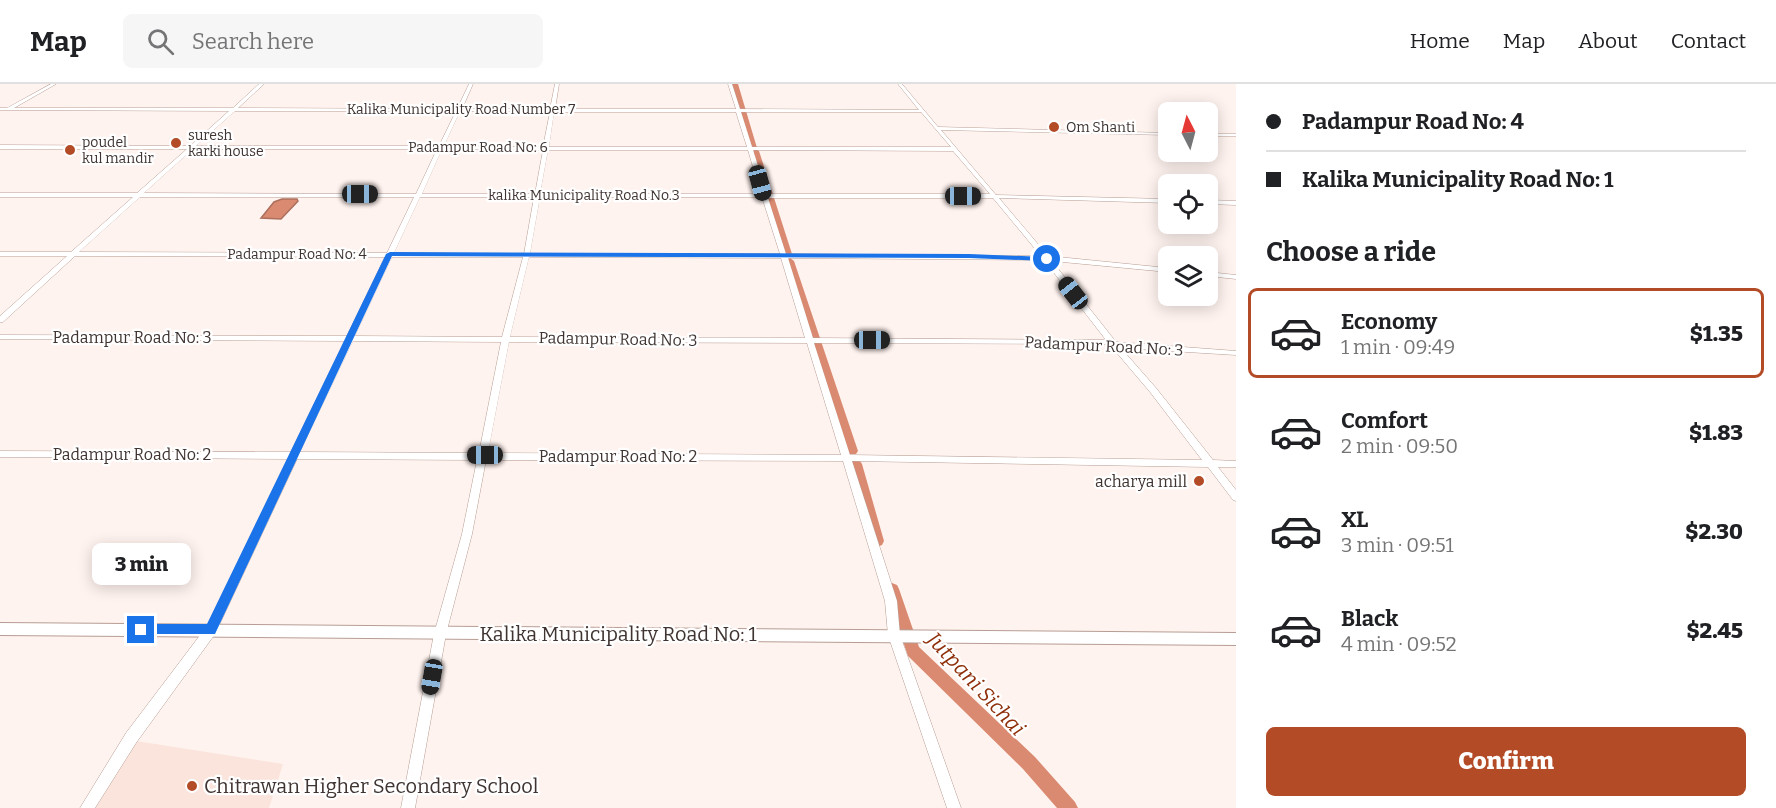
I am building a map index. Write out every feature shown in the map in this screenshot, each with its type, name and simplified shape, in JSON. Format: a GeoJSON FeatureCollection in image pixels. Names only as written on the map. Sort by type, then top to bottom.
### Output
{"type":"FeatureCollection","features":[{"type":"Feature","properties":{"kind":"street"},"geometry":{"type":"LineString","coordinates":[[0,114],[54,84]]}},
{"type":"Feature","properties":{"kind":"street"},"geometry":{"type":"LineString","coordinates":[[0,320],[262,84]]}},
{"type":"Feature","properties":{"kind":"street"},"geometry":{"type":"LineString","coordinates":[[87,808],[131,738],[211,630],[471,84]]}},
{"type":"Feature","properties":{"kind":"street"},"geometry":{"type":"LineString","coordinates":[[408,808],[440,634],[468,534],[506,338],[527,254],[557,84]]}},
{"type":"Feature","properties":{"kind":"street"},"geometry":{"type":"LineString","coordinates":[[730,84],[748,148],[891,601],[894,635],[954,808]]}},
{"type":"Feature","properties":{"kind":"street"},"geometry":{"type":"LineString","coordinates":[[900,84],[1047,259],[1236,496]]}},
{"type":"Feature","properties":{"kind":"street","name":"Kalika Municipality Road Number 7"},"geometry":{"type":"LineString","coordinates":[[0,109],[922,111]]}},
{"type":"Feature","properties":{"kind":"street"},"geometry":{"type":"LineString","coordinates":[[937,128],[1158,134]]}},
{"type":"Feature","properties":{"kind":"street"},"geometry":{"type":"LineString","coordinates":[[1218,135],[1236,135]]}},
{"type":"Feature","properties":{"kind":"street","name":"Padampur Road No: 6"},"geometry":{"type":"LineString","coordinates":[[0,147],[955,149]]}},
{"type":"Feature","properties":{"kind":"street","name":"kalika Municipality Road No.3"},"geometry":{"type":"LineString","coordinates":[[0,195],[418,194],[994,197],[1158,201]]}},
{"type":"Feature","properties":{"kind":"street"},"geometry":{"type":"LineString","coordinates":[[1218,202],[1236,203]]}},
{"type":"Feature","properties":{"kind":"street","name":"Padampur Road No: 4"},"geometry":{"type":"LineString","coordinates":[[0,254],[783,255],[1047,259],[1158,269]]}},
{"type":"Feature","properties":{"kind":"street"},"geometry":{"type":"LineString","coordinates":[[1218,275],[1236,277]]}},
{"type":"Feature","properties":{"kind":"street","name":"Padampur Road No: 3"},"geometry":{"type":"LineString","coordinates":[[0,337],[1103,342],[1236,353]]}},
{"type":"Feature","properties":{"kind":"street","name":"Padampur Road No: 2"},"geometry":{"type":"LineString","coordinates":[[0,454],[485,455],[1236,464]]}},
{"type":"Feature","properties":{"kind":"street","name":"Kalika Municipality Road No: 1"},"geometry":{"type":"LineString","coordinates":[[0,629],[1236,639]]}},
{"type":"Feature","properties":{"kind":"shaded area"},"geometry":{"type":"Polygon","coordinates":[[[282,199],[297,199],[298,201],[281,219],[261,218],[274,202],[282,199]]]}},
{"type":"Feature","properties":{"kind":"shaded area","name":"Chitrawan Higher Secondary School"},"geometry":{"type":"Polygon","coordinates":[[[136,741],[283,764],[269,808],[94,808],[136,741]]]}},
{"type":"Feature","properties":{"kind":"waterway","name":"Jutpani Sichai"},"geometry":{"type":"LineString","coordinates":[[735,84],[755,147]]}},
{"type":"Feature","properties":{"kind":"waterway","name":"Jutpani Sichai"},"geometry":{"type":"LineString","coordinates":[[756,151],[769,194]]}},
{"type":"Feature","properties":{"kind":"waterway","name":"Jutpani Sichai"},"geometry":{"type":"LineString","coordinates":[[770,197],[788,254]]}},
{"type":"Feature","properties":{"kind":"waterway","name":"Jutpani Sichai"},"geometry":{"type":"LineString","coordinates":[[790,261],[852,451]]}},
{"type":"Feature","properties":{"kind":"waterway","name":"Jutpani Sichai"},"geometry":{"type":"LineString","coordinates":[[856,464],[877,541]]}},
{"type":"Feature","properties":{"kind":"waterway","name":"Jutpani Sichai"},"geometry":{"type":"LineString","coordinates":[[892,589],[913,651],[1029,763],[1069,808]]}},
{"type":"Feature","properties":{"kind":"place","name":"Om Shanti"},"geometry":{"type":"Point","coordinates":[1054,127]}},
{"type":"Feature","properties":{"kind":"place","name":"suresh karki house"},"geometry":{"type":"Point","coordinates":[176,143]}},
{"type":"Feature","properties":{"kind":"place","name":"poudel kul mandir"},"geometry":{"type":"Point","coordinates":[70,150]}},
{"type":"Feature","properties":{"kind":"place","name":"acharya mill"},"geometry":{"type":"Point","coordinates":[1199,481]}},
{"type":"Feature","properties":{"kind":"place","name":"Chitrawan Higher Secondary School"},"geometry":{"type":"Point","coordinates":[192,786]}},
{"type":"Feature","properties":{"kind":"route"},"geometry":{"type":"LineString","coordinates":[[141,630],[211,630],[390,254],[969,256],[1047,259]]}}]}
